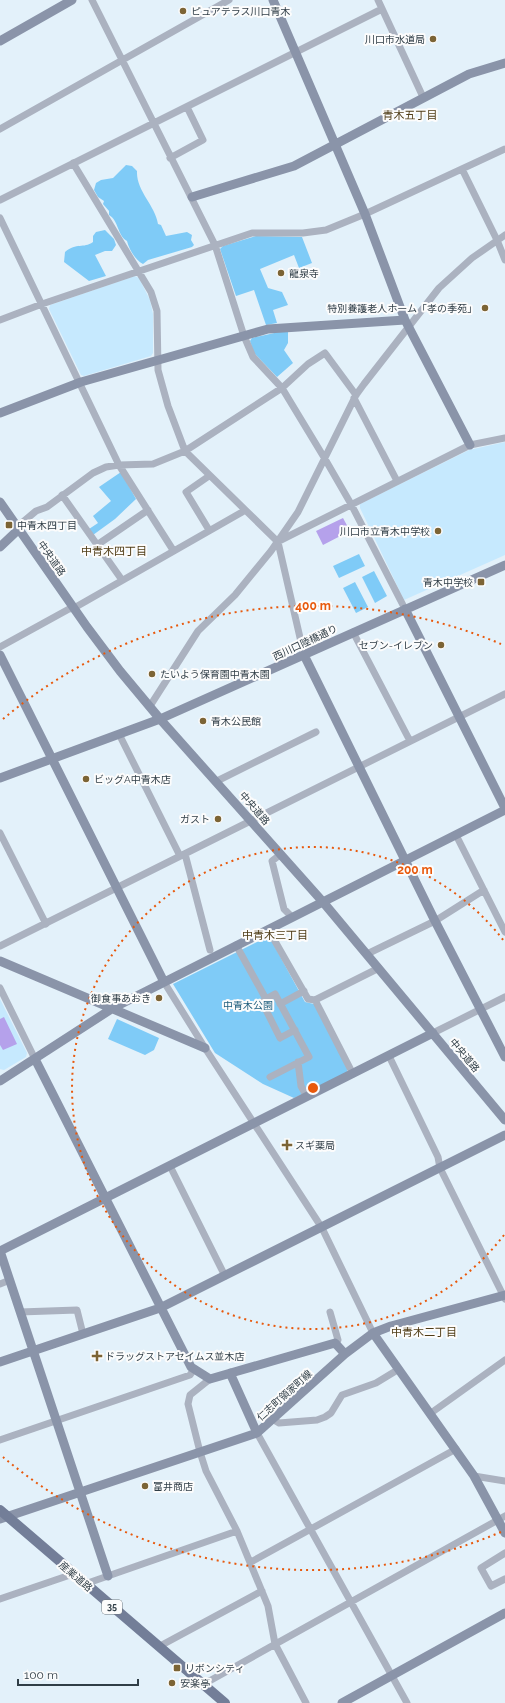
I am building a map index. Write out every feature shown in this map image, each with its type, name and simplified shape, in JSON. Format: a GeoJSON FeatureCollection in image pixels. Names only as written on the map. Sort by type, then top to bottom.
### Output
{"type":"FeatureCollection","features":[{"type":"Feature","properties":{"kind":"main road","name":"産業道路"},"geometry":{"type":"LineString","coordinates":[[2,1515],[160,1646],[225,1703]]}},
{"type":"Feature","properties":{"kind":"street"},"geometry":{"type":"LineString","coordinates":[[0,41],[72,0]]}},
{"type":"Feature","properties":{"kind":"street"},"geometry":{"type":"LineString","coordinates":[[0,1081],[113,1008],[505,809],[352,504],[282,388],[253,357],[244,336],[215,244],[192,197],[170,158],[92,0]]}},
{"type":"Feature","properties":{"kind":"street"},"geometry":{"type":"LineString","coordinates":[[0,129],[229,0]]}},
{"type":"Feature","properties":{"kind":"street"},"geometry":{"type":"LineString","coordinates":[[273,0],[366,214],[407,323],[470,446]]}},
{"type":"Feature","properties":{"kind":"street"},"geometry":{"type":"LineString","coordinates":[[378,0],[423,97]]}},
{"type":"Feature","properties":{"kind":"street"},"geometry":{"type":"LineString","coordinates":[[0,200],[382,9]]}},
{"type":"Feature","properties":{"kind":"street"},"geometry":{"type":"LineString","coordinates":[[192,197],[294,166],[469,74],[505,63]]}},
{"type":"Feature","properties":{"kind":"street"},"geometry":{"type":"LineString","coordinates":[[170,158],[203,140],[187,107]]}},
{"type":"Feature","properties":{"kind":"street"},"geometry":{"type":"LineString","coordinates":[[0,320],[139,270],[252,232],[303,233],[326,230],[366,214],[505,150]]}},
{"type":"Feature","properties":{"kind":"street"},"geometry":{"type":"LineString","coordinates":[[73,163],[151,292],[157,311],[158,370],[168,406],[185,451],[244,511],[278,542],[304,655],[405,860],[505,1057]]}},
{"type":"Feature","properties":{"kind":"street"},"geometry":{"type":"LineString","coordinates":[[462,169],[497,240],[505,260]]}},
{"type":"Feature","properties":{"kind":"street"},"geometry":{"type":"LineString","coordinates":[[0,218],[81,382],[119,465],[173,550]]}},
{"type":"Feature","properties":{"kind":"street"},"geometry":{"type":"LineString","coordinates":[[150,706],[198,631],[235,595],[278,542],[298,512],[355,397],[407,323],[439,288],[472,258],[505,235]]}},
{"type":"Feature","properties":{"kind":"street"},"geometry":{"type":"LineString","coordinates":[[0,412],[81,382],[268,329],[290,326],[407,323]]}},
{"type":"Feature","properties":{"kind":"street"},"geometry":{"type":"LineString","coordinates":[[0,547],[36,511],[46,507],[94,472],[106,467],[119,465],[153,464],[185,451],[282,388],[308,364],[325,353],[355,397],[397,481]]}},
{"type":"Feature","properties":{"kind":"street"},"geometry":{"type":"LineString","coordinates":[[278,542],[397,481],[470,446],[505,438]]}},
{"type":"Feature","properties":{"kind":"street"},"geometry":{"type":"LineString","coordinates":[[209,476],[186,492],[209,530]]}},
{"type":"Feature","properties":{"kind":"street"},"geometry":{"type":"LineString","coordinates":[[62,495],[122,580]]}},
{"type":"Feature","properties":{"kind":"street","name":"中央道路"},"geometry":{"type":"LineString","coordinates":[[0,502],[120,671],[160,719],[251,819],[323,902],[505,1120]]}},
{"type":"Feature","properties":{"kind":"street"},"geometry":{"type":"LineString","coordinates":[[97,545],[148,510]]}},
{"type":"Feature","properties":{"kind":"street"},"geometry":{"type":"LineString","coordinates":[[0,647],[69,609],[74,608],[173,550],[244,511]]}},
{"type":"Feature","properties":{"kind":"street","name":"西川口陸橋通り"},"geometry":{"type":"LineString","coordinates":[[0,778],[160,719],[505,565]]}},
{"type":"Feature","properties":{"kind":"street"},"geometry":{"type":"LineString","coordinates":[[353,632],[410,740]]}},
{"type":"Feature","properties":{"kind":"street"},"geometry":{"type":"LineString","coordinates":[[0,655],[164,982],[322,1228],[373,1333],[431,1413],[474,1476],[501,1518],[505,1533]]}},
{"type":"Feature","properties":{"kind":"street"},"geometry":{"type":"LineString","coordinates":[[0,946],[183,855],[251,819],[505,694]]}},
{"type":"Feature","properties":{"kind":"street"},"geometry":{"type":"LineString","coordinates":[[217,781],[316,732]]}},
{"type":"Feature","properties":{"kind":"street"},"geometry":{"type":"LineString","coordinates":[[119,734],[183,855],[210,950]]}},
{"type":"Feature","properties":{"kind":"street"},"geometry":{"type":"LineString","coordinates":[[0,833],[46,924]]}},
{"type":"Feature","properties":{"kind":"street"},"geometry":{"type":"LineString","coordinates":[[456,835],[505,932]]}},
{"type":"Feature","properties":{"kind":"street"},"geometry":{"type":"LineString","coordinates":[[281,854],[272,861],[284,909],[292,917]]}},
{"type":"Feature","properties":{"kind":"street"},"geometry":{"type":"LineString","coordinates":[[367,954],[436,921],[484,890]]}},
{"type":"Feature","properties":{"kind":"street"},"geometry":{"type":"LineString","coordinates":[[268,929],[308,999],[316,1000],[379,968]]}},
{"type":"Feature","properties":{"kind":"street"},"geometry":{"type":"LineString","coordinates":[[236,945],[266,999]]}},
{"type":"Feature","properties":{"kind":"street"},"geometry":{"type":"LineString","coordinates":[[0,961],[205,1048]]}},
{"type":"Feature","properties":{"kind":"street"},"geometry":{"type":"LineString","coordinates":[[0,988],[191,1367],[210,1379]]}},
{"type":"Feature","properties":{"kind":"street"},"geometry":{"type":"LineString","coordinates":[[280,1004],[304,992]]}},
{"type":"Feature","properties":{"kind":"street"},"geometry":{"type":"LineString","coordinates":[[270,1077],[309,1057],[295,1030],[275,994],[262,1002],[280,1038],[295,1030]]}},
{"type":"Feature","properties":{"kind":"street"},"geometry":{"type":"LineString","coordinates":[[108,1576],[0,1251],[505,997]]}},
{"type":"Feature","properties":{"kind":"street"},"geometry":{"type":"LineString","coordinates":[[316,1000],[353,1074]]}},
{"type":"Feature","properties":{"kind":"street"},"geometry":{"type":"LineString","coordinates":[[389,1056],[438,1157],[440,1168],[504,1297]]}},
{"type":"Feature","properties":{"kind":"street"},"geometry":{"type":"LineString","coordinates":[[298,1062],[301,1086],[307,1097]]}},
{"type":"Feature","properties":{"kind":"street"},"geometry":{"type":"LineString","coordinates":[[0,1362],[160,1308],[505,1136]]}},
{"type":"Feature","properties":{"kind":"street"},"geometry":{"type":"LineString","coordinates":[[170,1166],[225,1276]]}},
{"type":"Feature","properties":{"kind":"street"},"geometry":{"type":"LineString","coordinates":[[0,1284],[10,1280]]}},
{"type":"Feature","properties":{"kind":"street","name":"仁志町領家町線"},"geometry":{"type":"LineString","coordinates":[[2,1515],[80,1492],[257,1433],[274,1420],[345,1354],[373,1333],[391,1326],[504,1297]]}},
{"type":"Feature","properties":{"kind":"street"},"geometry":{"type":"LineString","coordinates":[[20,1312],[77,1310],[83,1334]]}},
{"type":"Feature","properties":{"kind":"street"},"geometry":{"type":"LineString","coordinates":[[306,1703],[276,1644],[268,1606],[251,1562],[206,1471],[188,1404],[190,1395],[210,1379],[335,1343],[338,1340],[330,1312]]}},
{"type":"Feature","properties":{"kind":"street"},"geometry":{"type":"LineString","coordinates":[[335,1343],[345,1354]]}},
{"type":"Feature","properties":{"kind":"street"},"geometry":{"type":"LineString","coordinates":[[431,1413],[505,1360]]}},
{"type":"Feature","properties":{"kind":"street"},"geometry":{"type":"LineString","coordinates":[[0,1440],[190,1375],[194,1369]]}},
{"type":"Feature","properties":{"kind":"street"},"geometry":{"type":"LineString","coordinates":[[274,1420],[279,1423],[317,1420],[331,1413],[342,1395],[376,1383],[399,1369]]}},
{"type":"Feature","properties":{"kind":"street"},"geometry":{"type":"LineString","coordinates":[[230,1373],[257,1433],[312,1529],[407,1703]]}},
{"type":"Feature","properties":{"kind":"street"},"geometry":{"type":"LineString","coordinates":[[251,1562],[456,1449]]}},
{"type":"Feature","properties":{"kind":"street"},"geometry":{"type":"LineString","coordinates":[[474,1476],[505,1481]]}},
{"type":"Feature","properties":{"kind":"street"},"geometry":{"type":"LineString","coordinates":[[204,1684],[501,1518]]}},
{"type":"Feature","properties":{"kind":"street"},"geometry":{"type":"LineString","coordinates":[[85,1584],[237,1531]]}},
{"type":"Feature","properties":{"kind":"street"},"geometry":{"type":"LineString","coordinates":[[505,1554],[481,1568],[491,1586],[505,1579]]}},
{"type":"Feature","properties":{"kind":"street"},"geometry":{"type":"LineString","coordinates":[[0,1599],[73,1574]]}},
{"type":"Feature","properties":{"kind":"street"},"geometry":{"type":"LineString","coordinates":[[160,1646],[262,1591]]}},
{"type":"Feature","properties":{"kind":"street"},"geometry":{"type":"LineString","coordinates":[[342,1703],[505,1613]]}},
{"type":"Feature","properties":{"kind":"shaded area"},"geometry":{"type":"Polygon","coordinates":[[[135,276],[139,278],[150,300],[153,314],[153,353],[151,356],[84,376],[81,375],[49,309],[50,305],[135,276]]]}},
{"type":"Feature","properties":{"kind":"shaded area","name":"川口市立青木中学校"},"geometry":{"type":"Polygon","coordinates":[[[505,442],[505,555],[404,600],[360,508],[360,504],[469,450],[505,442]]]}},
{"type":"Feature","properties":{"kind":"shaded area"},"geometry":{"type":"Polygon","coordinates":[[[343,518],[350,531],[323,545],[316,531],[343,518]]]}},
{"type":"Feature","properties":{"kind":"shaded area"},"geometry":{"type":"Polygon","coordinates":[[[0,999],[27,1053],[26,1057],[4,1070],[0,1069],[0,999]]]}},
{"type":"Feature","properties":{"kind":"shaded area"},"geometry":{"type":"Polygon","coordinates":[[[4,1017],[17,1044],[3,1050],[0,1045],[0,1019],[4,1017]]]}},
{"type":"Feature","properties":{"kind":"green space"},"geometry":{"type":"Polygon","coordinates":[[[126,165],[132,166],[137,171],[137,178],[142,192],[156,217],[158,224],[161,225],[166,236],[187,232],[192,235],[191,240],[194,245],[192,247],[148,260],[143,264],[135,257],[127,241],[121,235],[115,221],[109,215],[109,211],[103,204],[104,201],[98,197],[94,190],[96,183],[101,180],[113,178],[126,165]]]}},
{"type":"Feature","properties":{"kind":"green space"},"geometry":{"type":"Polygon","coordinates":[[[105,230],[114,239],[116,245],[112,251],[105,251],[95,255],[106,276],[89,281],[64,262],[65,252],[73,247],[86,245],[93,242],[93,236],[96,232],[105,230]]]}},
{"type":"Feature","properties":{"kind":"green space"},"geometry":{"type":"Polygon","coordinates":[[[256,236],[302,237],[312,263],[299,268],[294,255],[260,269],[268,288],[282,292],[288,305],[273,310],[277,323],[266,325],[254,290],[236,296],[220,249],[223,246],[256,236]]]}},
{"type":"Feature","properties":{"kind":"green space"},"geometry":{"type":"Polygon","coordinates":[[[279,332],[288,332],[288,343],[284,350],[293,363],[277,377],[254,353],[250,341],[252,338],[279,332]]]}},
{"type":"Feature","properties":{"kind":"green space"},"geometry":{"type":"Polygon","coordinates":[[[121,472],[136,499],[115,519],[93,535],[89,529],[98,523],[93,516],[111,501],[99,487],[121,472]]]}},
{"type":"Feature","properties":{"kind":"green space"},"geometry":{"type":"Polygon","coordinates":[[[359,554],[365,566],[339,578],[333,566],[359,554]]]}},
{"type":"Feature","properties":{"kind":"green space"},"geometry":{"type":"Polygon","coordinates":[[[374,571],[387,596],[375,603],[362,577],[374,571]]]}},
{"type":"Feature","properties":{"kind":"green space"},"geometry":{"type":"Polygon","coordinates":[[[355,582],[368,607],[356,613],[343,588],[355,582]]]}},
{"type":"Feature","properties":{"kind":"green space","name":"中青木公園"},"geometry":{"type":"Polygon","coordinates":[[[267,937],[270,938],[305,1002],[314,1004],[347,1068],[347,1073],[294,1098],[263,1084],[215,1053],[173,984],[267,937]]]}},
{"type":"Feature","properties":{"kind":"green space"},"geometry":{"type":"Polygon","coordinates":[[[117,1019],[159,1038],[154,1050],[145,1055],[108,1039],[117,1019]]]}},
{"type":"Feature","properties":{"kind":"place","name":"ピュアテラス川口青木"},"geometry":{"type":"Point","coordinates":[183,11]}},
{"type":"Feature","properties":{"kind":"place","name":"川口市水道局"},"geometry":{"type":"Point","coordinates":[433,39]}},
{"type":"Feature","properties":{"kind":"place","name":"龍泉寺"},"geometry":{"type":"Point","coordinates":[281,273]}},
{"type":"Feature","properties":{"kind":"place","name":"特別養護老人ホーム「孝の季苑」"},"geometry":{"type":"Point","coordinates":[485,308]}},
{"type":"Feature","properties":{"kind":"place","name":"中青木四丁目"},"geometry":{"type":"Point","coordinates":[9,525]}},
{"type":"Feature","properties":{"kind":"place","name":"川口市立青木中学校"},"geometry":{"type":"Point","coordinates":[438,531]}},
{"type":"Feature","properties":{"kind":"place","name":"青木中学校"},"geometry":{"type":"Point","coordinates":[481,582]}},
{"type":"Feature","properties":{"kind":"place","name":"セブン-イレブン"},"geometry":{"type":"Point","coordinates":[441,645]}},
{"type":"Feature","properties":{"kind":"place","name":"たいよう保育園中青木園"},"geometry":{"type":"Point","coordinates":[152,674]}},
{"type":"Feature","properties":{"kind":"place","name":"青木公民館"},"geometry":{"type":"Point","coordinates":[203,721]}},
{"type":"Feature","properties":{"kind":"place","name":"ビッグA中青木店"},"geometry":{"type":"Point","coordinates":[86,779]}},
{"type":"Feature","properties":{"kind":"place","name":"ガスト"},"geometry":{"type":"Point","coordinates":[218,819]}},
{"type":"Feature","properties":{"kind":"place","name":"御食事あおき"},"geometry":{"type":"Point","coordinates":[159,998]}},
{"type":"Feature","properties":{"kind":"place","name":"スギ薬局"},"geometry":{"type":"Point","coordinates":[287,1145]}},
{"type":"Feature","properties":{"kind":"place","name":"ドラッグストアセイムス並木店"},"geometry":{"type":"Point","coordinates":[97,1356]}},
{"type":"Feature","properties":{"kind":"place","name":"富井商店"},"geometry":{"type":"Point","coordinates":[145,1486]}},
{"type":"Feature","properties":{"kind":"place","name":"リボンシティ"},"geometry":{"type":"Point","coordinates":[177,1668]}},
{"type":"Feature","properties":{"kind":"place","name":"安楽亭"},"geometry":{"type":"Point","coordinates":[172,1683]}},
{"type":"Feature","properties":{"kind":"district","name":"青木五丁目"},"geometry":{"type":"Point","coordinates":[410,115]}},
{"type":"Feature","properties":{"kind":"district","name":"中青木四丁目"},"geometry":{"type":"Point","coordinates":[114,551]}},
{"type":"Feature","properties":{"kind":"district","name":"中青木三丁目"},"geometry":{"type":"Point","coordinates":[275,935]}},
{"type":"Feature","properties":{"kind":"district","name":"中青木二丁目"},"geometry":{"type":"Point","coordinates":[424,1332]}}]}
